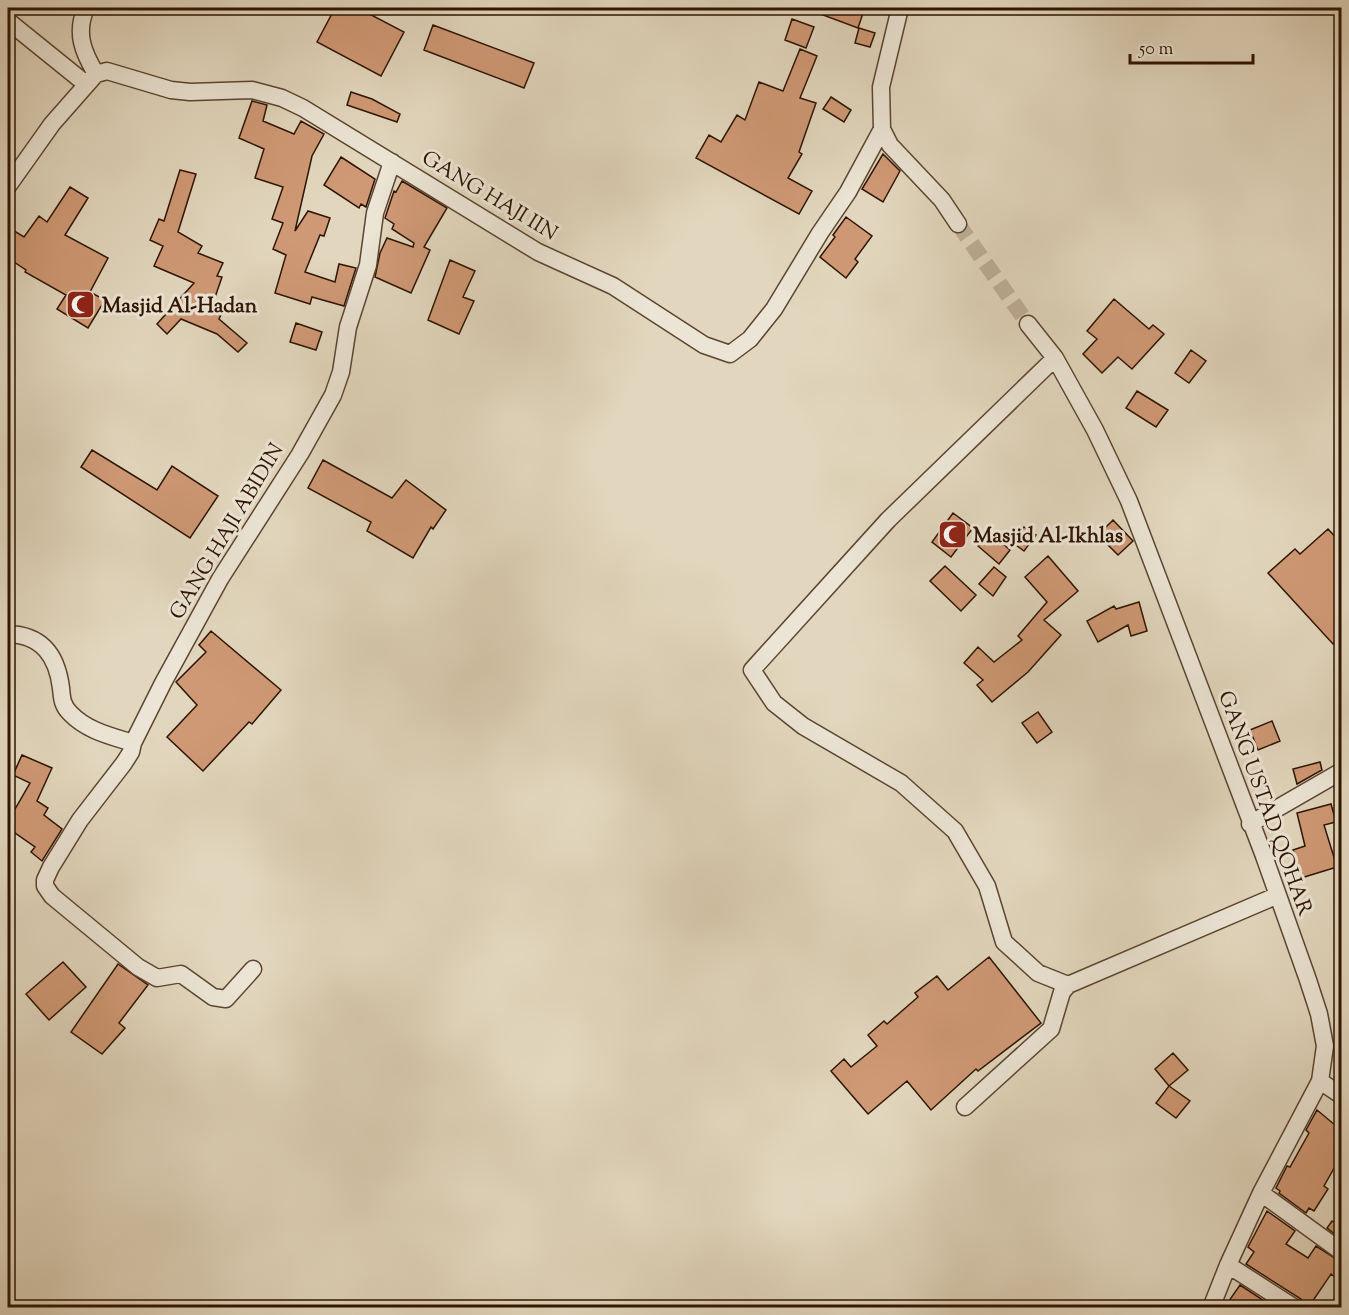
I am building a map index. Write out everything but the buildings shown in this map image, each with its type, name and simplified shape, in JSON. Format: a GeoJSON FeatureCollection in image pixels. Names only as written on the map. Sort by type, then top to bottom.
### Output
{"type":"FeatureCollection","features":[{"type":"Feature","properties":{"kind":"street"},"geometry":{"type":"LineString","coordinates":[[86,8],[80,28],[81,46],[92,79]]}},
{"type":"Feature","properties":{"kind":"street"},"geometry":{"type":"LineString","coordinates":[[900,8],[881,87],[882,129],[890,145],[942,200],[958,224]]}},
{"type":"Feature","properties":{"kind":"street"},"geometry":{"type":"LineString","coordinates":[[8,21],[92,79]]}},
{"type":"Feature","properties":{"kind":"street","name":"GANG HAJI IIN"},"geometry":{"type":"LineString","coordinates":[[92,79],[107,71],[181,91],[205,93],[252,90],[282,98],[303,108],[538,252],[613,286],[704,345],[730,354],[750,339],[774,309],[848,192],[882,129]]}},
{"type":"Feature","properties":{"kind":"street"},"geometry":{"type":"LineString","coordinates":[[8,186],[23,161],[52,124],[92,79]]}},
{"type":"Feature","properties":{"kind":"street","name":"GANG HAJI ABIDIN"},"geometry":{"type":"LineString","coordinates":[[253,969],[226,999],[213,997],[182,974],[156,978],[138,967],[52,896],[45,886],[45,880],[80,820],[124,764],[158,693],[220,579],[300,454],[333,394],[341,372],[348,327],[368,265],[375,213],[392,162]]}},
{"type":"Feature","properties":{"kind":"street","name":"GANG USTAD QOHAR"},"geometry":{"type":"LineString","coordinates":[[1028,324],[1055,358],[1095,430],[1129,501],[1264,856],[1276,896],[1319,1014],[1325,1046],[1320,1081],[1261,1193],[1211,1308]]}},
{"type":"Feature","properties":{"kind":"street"},"geometry":{"type":"LineString","coordinates":[[1055,358],[888,520],[752,670],[774,703],[803,726],[901,783],[955,831],[987,886],[1004,942],[1038,973],[1068,985]]}},
{"type":"Feature","properties":{"kind":"street"},"geometry":{"type":"LineString","coordinates":[[8,634],[33,640],[43,645],[49,652],[55,662],[62,701],[69,712],[84,725],[108,736],[133,743]]}},
{"type":"Feature","properties":{"kind":"street"},"geometry":{"type":"LineString","coordinates":[[1250,824],[1341,771]]}},
{"type":"Feature","properties":{"kind":"street"},"geometry":{"type":"LineString","coordinates":[[964,1107],[1050,1029],[1062,992],[1068,985],[1276,896]]}},
{"type":"Feature","properties":{"kind":"street"},"geometry":{"type":"LineString","coordinates":[[1320,1081],[1341,1096]]}},
{"type":"Feature","properties":{"kind":"street"},"geometry":{"type":"LineString","coordinates":[[1261,1193],[1341,1252]]}},
{"type":"Feature","properties":{"kind":"street"},"geometry":{"type":"LineString","coordinates":[[1228,1265],[1294,1308]]}},
{"type":"Feature","properties":{"kind":"tunnel"},"geometry":{"type":"LineString","coordinates":[[958,224],[1028,324]]}},
{"type":"Feature","properties":{"kind":"place","name":"Masjid Al-Hadan"},"geometry":{"type":"Point","coordinates":[81,305]}},
{"type":"Feature","properties":{"kind":"place","name":"Masjid Al-Ikhlas"},"geometry":{"type":"Point","coordinates":[952,535]}}]}
